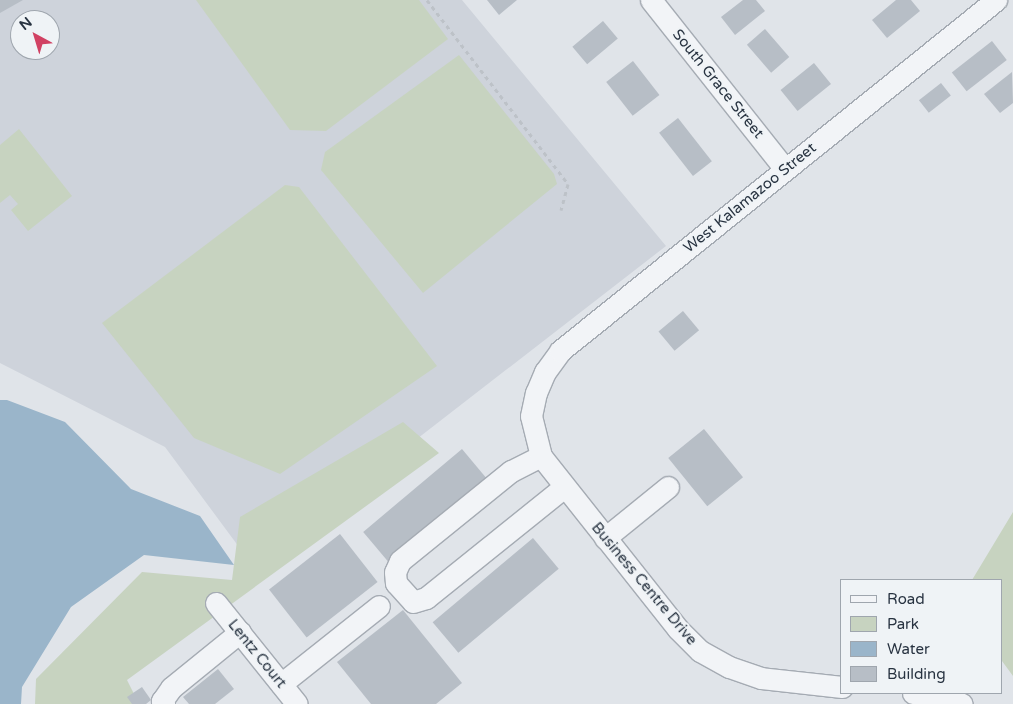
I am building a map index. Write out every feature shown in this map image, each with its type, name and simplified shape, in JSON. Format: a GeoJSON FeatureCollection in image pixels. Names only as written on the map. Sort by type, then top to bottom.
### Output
{"type":"FeatureCollection","features":[{"type":"Feature","properties":{"kind":"street","name":"South Grace Street"},"geometry":{"type":"LineString","coordinates":[[651,0],[785,169]]}},
{"type":"Feature","properties":{"kind":"street","name":"West Kalamazoo Street"},"geometry":{"type":"LineString","coordinates":[[531,416],[545,372],[560,351],[996,0]]}},
{"type":"Feature","properties":{"kind":"street"},"geometry":{"type":"LineString","coordinates":[[1010,0],[1013,3]]}},
{"type":"Feature","properties":{"kind":"street","name":"Business Centre Drive"},"geometry":{"type":"LineString","coordinates":[[531,416],[541,456],[564,488],[678,629],[700,651],[729,667],[761,678],[840,686]]}},
{"type":"Feature","properties":{"kind":"street"},"geometry":{"type":"LineString","coordinates":[[541,456],[511,471],[400,561],[395,572],[396,583],[413,602],[426,598],[564,488]]}},
{"type":"Feature","properties":{"kind":"street"},"geometry":{"type":"LineString","coordinates":[[605,538],[668,487]]}},
{"type":"Feature","properties":{"kind":"street","name":"Lentz Court"},"geometry":{"type":"LineString","coordinates":[[216,603],[297,704]]}},
{"type":"Feature","properties":{"kind":"street"},"geometry":{"type":"LineString","coordinates":[[281,684],[378,606]]}},
{"type":"Feature","properties":{"kind":"street"},"geometry":{"type":"LineString","coordinates":[[164,704],[162,701],[172,688],[240,632]]}},
{"type":"Feature","properties":{"kind":"street"},"geometry":{"type":"LineString","coordinates":[[924,694],[935,695],[962,704]]}},
{"type":"Feature","properties":{"kind":"path"},"geometry":{"type":"LineString","coordinates":[[427,0],[568,184],[561,210]]}},
{"type":"Feature","properties":{"kind":"shaded area"},"geometry":{"type":"Polygon","coordinates":[[[0,0],[462,0],[666,246],[253,566],[165,447],[0,363],[0,0]]]}},
{"type":"Feature","properties":{"kind":"green space"},"geometry":{"type":"Polygon","coordinates":[[[196,0],[419,0],[448,39],[326,131],[290,130],[196,0]]]}},
{"type":"Feature","properties":{"kind":"green space"},"geometry":{"type":"Polygon","coordinates":[[[459,55],[554,174],[557,184],[423,293],[321,170],[325,152],[459,55]]]}},
{"type":"Feature","properties":{"kind":"green space"},"geometry":{"type":"Polygon","coordinates":[[[19,129],[72,196],[28,231],[11,210],[18,204],[10,195],[0,203],[0,145],[19,129]]]}},
{"type":"Feature","properties":{"kind":"green space"},"geometry":{"type":"Polygon","coordinates":[[[285,185],[299,187],[437,366],[280,474],[194,438],[102,323],[285,185]]]}},
{"type":"Feature","properties":{"kind":"green space"},"geometry":{"type":"Polygon","coordinates":[[[403,422],[439,453],[127,680],[139,704],[35,704],[36,679],[142,572],[232,580],[240,517],[403,422]]]}},
{"type":"Feature","properties":{"kind":"green space"},"geometry":{"type":"Polygon","coordinates":[[[1013,512],[1013,676],[1003,662],[1003,579],[973,579],[1013,512]]]}},
{"type":"Feature","properties":{"kind":"water"},"geometry":{"type":"Polygon","coordinates":[[[0,400],[7,400],[65,422],[131,489],[200,516],[234,565],[144,555],[71,607],[22,687],[21,704],[0,704],[0,400]]]}},
{"type":"Feature","properties":{"kind":"building"},"geometry":{"type":"Polygon","coordinates":[[[0,0],[23,0],[0,13],[0,0]]]}},
{"type":"Feature","properties":{"kind":"building"},"geometry":{"type":"Polygon","coordinates":[[[487,0],[517,0],[499,15],[487,0]]]}},
{"type":"Feature","properties":{"kind":"building"},"geometry":{"type":"Polygon","coordinates":[[[743,0],[756,0],[765,11],[735,35],[721,17],[743,0]]]}},
{"type":"Feature","properties":{"kind":"building"},"geometry":{"type":"Polygon","coordinates":[[[896,0],[911,0],[920,11],[887,38],[872,20],[896,0]]]}},
{"type":"Feature","properties":{"kind":"building"},"geometry":{"type":"Polygon","coordinates":[[[603,21],[618,39],[587,64],[572,47],[603,21]]]}},
{"type":"Feature","properties":{"kind":"building"},"geometry":{"type":"Polygon","coordinates":[[[765,29],[789,57],[771,73],[747,45],[765,29]]]}},
{"type":"Feature","properties":{"kind":"building"},"geometry":{"type":"Polygon","coordinates":[[[992,41],[1007,60],[967,91],[952,72],[992,41]]]}},
{"type":"Feature","properties":{"kind":"building"},"geometry":{"type":"Polygon","coordinates":[[[633,61],[659,95],[633,116],[606,82],[633,61]]]}},
{"type":"Feature","properties":{"kind":"building"},"geometry":{"type":"Polygon","coordinates":[[[814,63],[831,84],[798,111],[781,90],[814,63]]]}},
{"type":"Feature","properties":{"kind":"building"},"geometry":{"type":"Polygon","coordinates":[[[1012,72],[1013,103],[1000,113],[984,94],[1012,72]]]}},
{"type":"Feature","properties":{"kind":"building"},"geometry":{"type":"Polygon","coordinates":[[[941,83],[951,96],[929,113],[919,100],[941,83]]]}},
{"type":"Feature","properties":{"kind":"building"},"geometry":{"type":"Polygon","coordinates":[[[678,118],[712,161],[693,176],[659,133],[678,118]]]}},
{"type":"Feature","properties":{"kind":"building"},"geometry":{"type":"Polygon","coordinates":[[[683,311],[699,330],[675,351],[658,332],[683,311]]]}},
{"type":"Feature","properties":{"kind":"building"},"geometry":{"type":"Polygon","coordinates":[[[704,429],[743,477],[707,506],[668,458],[704,429]]]}},
{"type":"Feature","properties":{"kind":"building"},"geometry":{"type":"Polygon","coordinates":[[[462,449],[487,479],[388,562],[363,532],[462,449]]]}},
{"type":"Feature","properties":{"kind":"building"},"geometry":{"type":"Polygon","coordinates":[[[340,534],[378,582],[307,637],[269,589],[340,534]]]}},
{"type":"Feature","properties":{"kind":"building"},"geometry":{"type":"Polygon","coordinates":[[[533,538],[559,569],[458,653],[433,622],[533,538]]]}},
{"type":"Feature","properties":{"kind":"building"},"geometry":{"type":"Polygon","coordinates":[[[403,610],[462,683],[436,704],[371,704],[337,662],[403,610]]]}},
{"type":"Feature","properties":{"kind":"building"},"geometry":{"type":"Polygon","coordinates":[[[218,669],[234,689],[215,704],[189,704],[183,697],[218,669]]]}},
{"type":"Feature","properties":{"kind":"building"},"geometry":{"type":"Polygon","coordinates":[[[142,687],[151,700],[146,704],[132,704],[127,697],[142,687]]]}}]}
